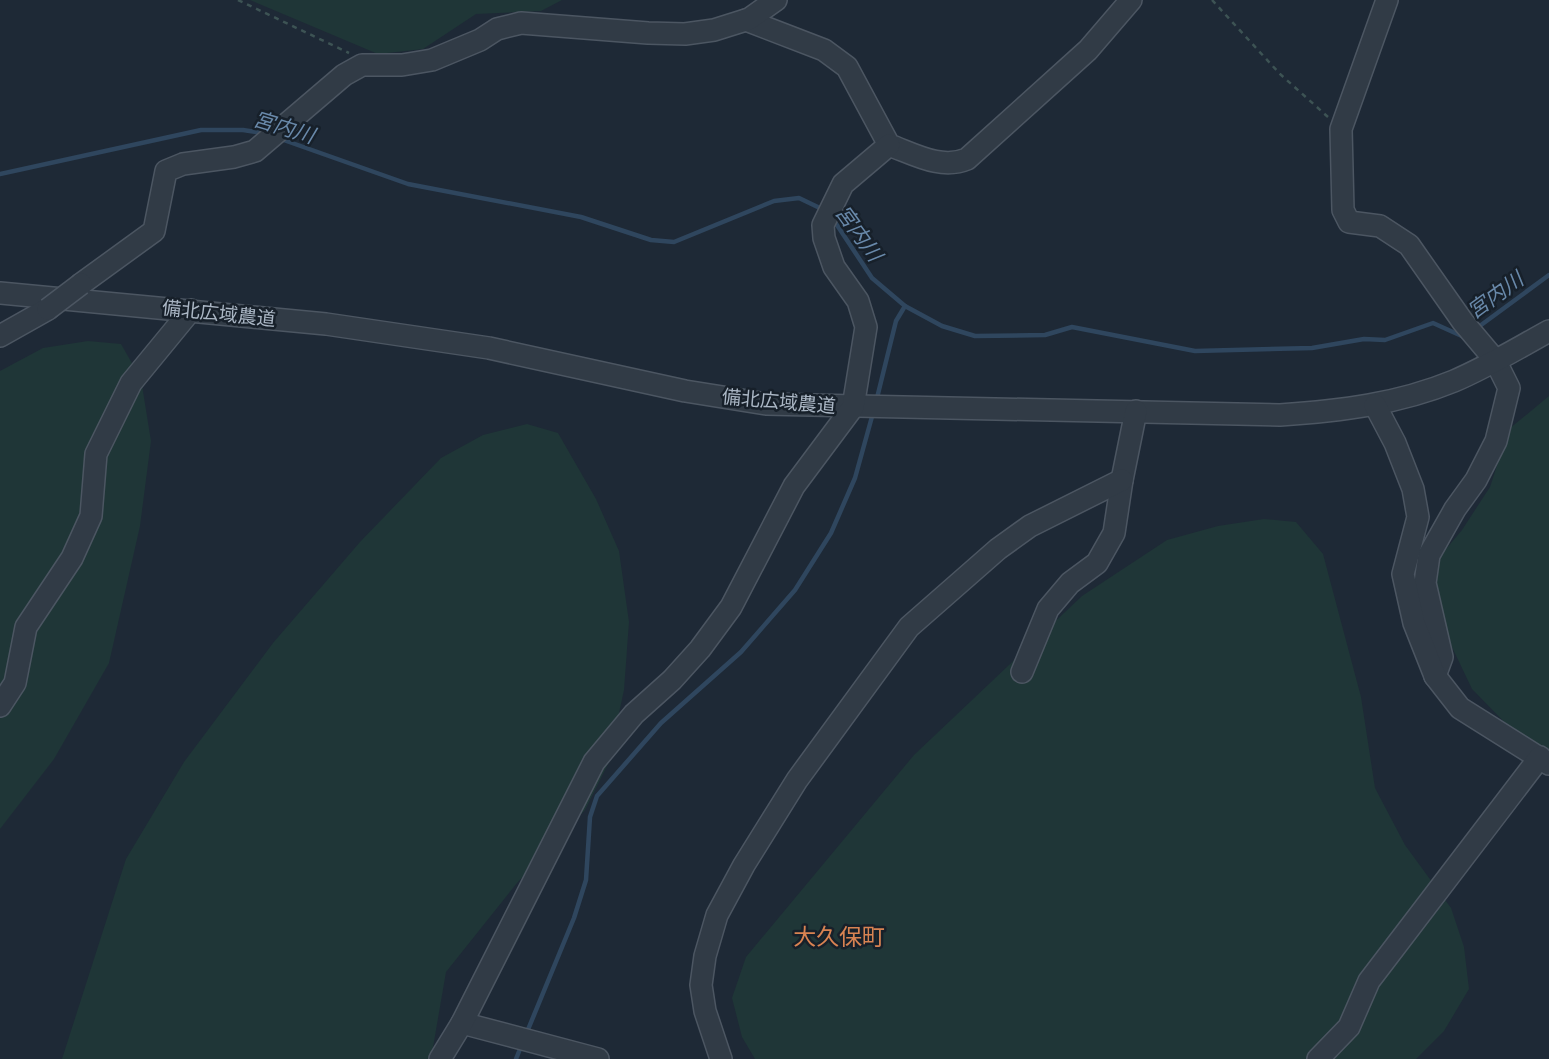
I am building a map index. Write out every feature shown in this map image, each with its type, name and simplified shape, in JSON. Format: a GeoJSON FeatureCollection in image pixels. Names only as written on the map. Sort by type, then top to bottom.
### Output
{"type":"FeatureCollection","features":[{"type":"Feature","properties":{"kind":"street"},"geometry":{"type":"LineString","coordinates":[[0,336],[48,309],[154,231],[166,171],[183,164],[256,151],[344,75],[362,65],[402,65],[432,60],[480,40],[497,29],[521,23],[685,34],[714,30],[746,20],[776,0]]}},
{"type":"Feature","properties":{"kind":"street"},"geometry":{"type":"LineString","coordinates":[[746,20],[824,50],[847,67],[889,145],[938,163],[955,164],[967,159],[1088,50],[1131,0]]}},
{"type":"Feature","properties":{"kind":"street"},"geometry":{"type":"LineString","coordinates":[[1387,0],[1341,129],[1343,210],[1349,222],[1380,226],[1409,245],[1463,322],[1495,360],[1509,388],[1496,442],[1476,480],[1455,509],[1429,555],[1425,583],[1442,657],[1435,676]]}},
{"type":"Feature","properties":{"kind":"street"},"geometry":{"type":"LineString","coordinates":[[440,1059],[462,1023],[594,762],[634,714],[672,680],[700,649],[731,607],[794,486],[853,407],[866,327],[858,301],[834,267],[824,238],[823,225],[843,184],[889,145]]}},
{"type":"Feature","properties":{"kind":"street","name":"備北広域農道"},"geometry":{"type":"LineString","coordinates":[[0,293],[326,324],[489,348],[685,391],[766,404],[853,407],[1280,415],[1327,412],[1375,405],[1454,381],[1549,331]]}},
{"type":"Feature","properties":{"kind":"street"},"geometry":{"type":"LineString","coordinates":[[0,706],[15,683],[26,627],[72,558],[92,516],[96,454],[131,383],[191,310]]}},
{"type":"Feature","properties":{"kind":"street"},"geometry":{"type":"LineString","coordinates":[[1318,1059],[1349,1027],[1370,981],[1544,761],[1460,708],[1435,676],[1414,623],[1402,574],[1418,517],[1413,489],[1395,443],[1375,405]]}},
{"type":"Feature","properties":{"kind":"street"},"geometry":{"type":"LineString","coordinates":[[1022,672],[1048,609],[1070,583],[1097,563],[1114,533],[1136,411]]}},
{"type":"Feature","properties":{"kind":"street"},"geometry":{"type":"LineString","coordinates":[[721,1059],[705,1011],[701,985],[705,956],[717,915],[744,865],[797,780],[909,626],[998,549],[1030,526],[1122,480]]}},
{"type":"Feature","properties":{"kind":"street"},"geometry":{"type":"LineString","coordinates":[[462,1023],[598,1059]]}},
{"type":"Feature","properties":{"kind":"path"},"geometry":{"type":"LineString","coordinates":[[238,0],[351,53],[362,65]]}},
{"type":"Feature","properties":{"kind":"path"},"geometry":{"type":"LineString","coordinates":[[1212,0],[1280,74],[1341,129]]}},
{"type":"Feature","properties":{"kind":"green space"},"geometry":{"type":"Polygon","coordinates":[[[250,0],[562,0],[541,11],[476,14],[423,49],[378,54],[250,0]]]}},
{"type":"Feature","properties":{"kind":"green space"},"geometry":{"type":"Polygon","coordinates":[[[88,341],[121,344],[141,379],[151,441],[140,526],[109,663],[54,759],[0,829],[0,371],[43,348],[88,341]]]}},
{"type":"Feature","properties":{"kind":"green space"},"geometry":{"type":"Polygon","coordinates":[[[1549,396],[1549,756],[1514,732],[1472,689],[1441,624],[1430,568],[1462,530],[1490,487],[1509,429],[1549,396]]]}},
{"type":"Feature","properties":{"kind":"green space"},"geometry":{"type":"Polygon","coordinates":[[[527,424],[558,433],[596,499],[619,551],[629,622],[624,690],[608,764],[585,810],[517,883],[446,972],[431,1059],[62,1059],[126,859],[184,762],[273,643],[360,542],[441,458],[483,435],[527,424]]]}},
{"type":"Feature","properties":{"kind":"green space"},"geometry":{"type":"Polygon","coordinates":[[[1264,519],[1296,522],[1323,554],[1361,697],[1375,788],[1405,845],[1451,908],[1464,947],[1469,989],[1444,1031],[1416,1059],[755,1059],[742,1037],[732,998],[746,957],[914,755],[1082,596],[1167,540],[1218,526],[1264,519]]]}},
{"type":"Feature","properties":{"kind":"waterway","name":"宮内川"},"geometry":{"type":"LineString","coordinates":[[0,174],[201,130],[263,133]]}},
{"type":"Feature","properties":{"kind":"waterway","name":"宮内川"},"geometry":{"type":"LineString","coordinates":[[278,138],[408,184],[581,217],[651,240],[674,242],[774,201],[799,198],[824,210]]}},
{"type":"Feature","properties":{"kind":"waterway","name":"宮内川"},"geometry":{"type":"LineString","coordinates":[[833,219],[872,278],[905,306],[942,326],[975,336],[1045,335],[1072,327],[1195,351],[1312,348],[1364,339],[1385,340],[1433,323],[1464,337]]}},
{"type":"Feature","properties":{"kind":"waterway","name":"宮内川"},"geometry":{"type":"LineString","coordinates":[[1477,328],[1549,275]]}},
{"type":"Feature","properties":{"kind":"waterway"},"geometry":{"type":"LineString","coordinates":[[876,402],[896,321],[905,306]]}},
{"type":"Feature","properties":{"kind":"waterway"},"geometry":{"type":"LineString","coordinates":[[527,1032],[574,918],[586,880],[590,817],[597,796],[661,723],[741,652],[795,590],[831,533],[855,478],[873,413]]}},
{"type":"Feature","properties":{"kind":"waterway"},"geometry":{"type":"LineString","coordinates":[[516,1059],[522,1044]]}},
{"type":"Feature","properties":{"kind":"district","name":"大久保町"},"geometry":{"type":"Point","coordinates":[839,936]}}]}
